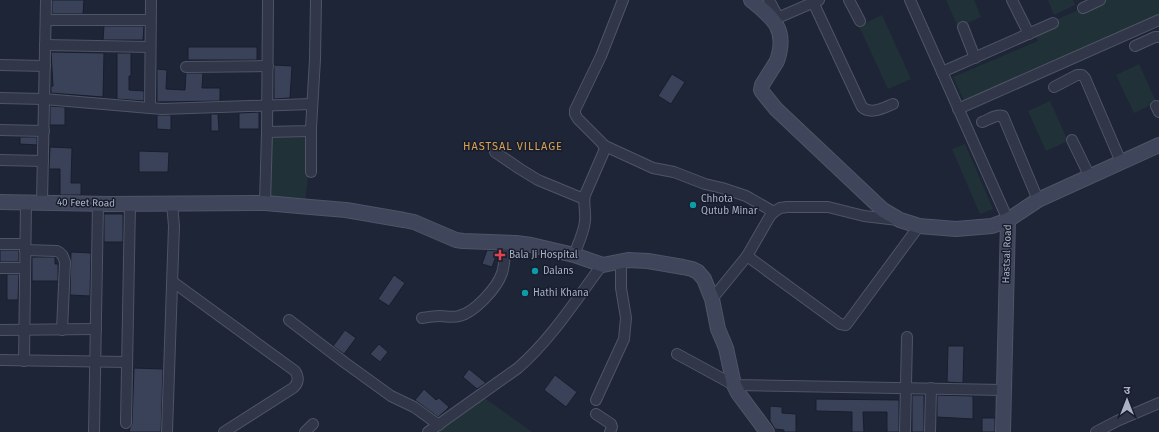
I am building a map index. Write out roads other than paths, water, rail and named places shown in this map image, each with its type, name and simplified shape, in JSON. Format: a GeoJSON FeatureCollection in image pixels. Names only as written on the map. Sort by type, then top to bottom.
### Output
{"type":"FeatureCollection","features":[{"type":"Feature","properties":{"kind":"street"},"geometry":{"type":"LineString","coordinates":[[42,202],[46,0]]}},
{"type":"Feature","properties":{"kind":"street"},"geometry":{"type":"LineString","coordinates":[[150,108],[151,0]]}},
{"type":"Feature","properties":{"kind":"street"},"geometry":{"type":"LineString","coordinates":[[265,203],[268,0]]}},
{"type":"Feature","properties":{"kind":"street"},"geometry":{"type":"LineString","coordinates":[[311,172],[311,130],[315,59],[316,0]]}},
{"type":"Feature","properties":{"kind":"street"},"geometry":{"type":"LineString","coordinates":[[624,0],[601,56],[575,110],[575,114],[578,119],[603,145],[653,168],[674,172],[705,184],[746,196],[774,212]]}},
{"type":"Feature","properties":{"kind":"street"},"geometry":{"type":"LineString","coordinates":[[751,0],[774,15],[782,16],[816,1],[862,106],[870,111],[893,104]]}},
{"type":"Feature","properties":{"kind":"street"},"geometry":{"type":"LineString","coordinates":[[769,0],[780,32],[781,46],[777,61],[762,85],[761,90],[776,109],[883,210],[900,220],[918,226],[956,229],[992,226],[1008,220],[910,0]]}},
{"type":"Feature","properties":{"kind":"street"},"geometry":{"type":"LineString","coordinates":[[849,0],[860,21]]}},
{"type":"Feature","properties":{"kind":"street"},"geometry":{"type":"LineString","coordinates":[[1012,0],[1028,34]]}},
{"type":"Feature","properties":{"kind":"street"},"geometry":{"type":"LineString","coordinates":[[1083,8],[1100,0]]}},
{"type":"Feature","properties":{"kind":"street"},"geometry":{"type":"LineString","coordinates":[[46,20],[150,20]]}},
{"type":"Feature","properties":{"kind":"street"},"geometry":{"type":"LineString","coordinates":[[958,108],[1159,20]]}},
{"type":"Feature","properties":{"kind":"street"},"geometry":{"type":"LineString","coordinates":[[942,72],[1053,22]]}},
{"type":"Feature","properties":{"kind":"street"},"geometry":{"type":"LineString","coordinates":[[962,27],[975,58]]}},
{"type":"Feature","properties":{"kind":"street"},"geometry":{"type":"LineString","coordinates":[[1135,46],[1155,37],[1159,37]]}},
{"type":"Feature","properties":{"kind":"street"},"geometry":{"type":"LineString","coordinates":[[45,45],[150,47]]}},
{"type":"Feature","properties":{"kind":"street"},"geometry":{"type":"LineString","coordinates":[[0,65],[45,66]]}},
{"type":"Feature","properties":{"kind":"street"},"geometry":{"type":"LineString","coordinates":[[186,67],[268,66]]}},
{"type":"Feature","properties":{"kind":"street"},"geometry":{"type":"LineString","coordinates":[[1054,87],[1077,75],[1082,75],[1085,78],[1122,162]]}},
{"type":"Feature","properties":{"kind":"street"},"geometry":{"type":"LineString","coordinates":[[0,98],[44,99],[162,109],[312,104]]}},
{"type":"Feature","properties":{"kind":"street"},"geometry":{"type":"LineString","coordinates":[[982,122],[998,115],[1003,116],[1038,200]]}},
{"type":"Feature","properties":{"kind":"street"},"geometry":{"type":"LineString","coordinates":[[0,130],[44,131]]}},
{"type":"Feature","properties":{"kind":"street"},"geometry":{"type":"LineString","coordinates":[[267,132],[311,130]]}},
{"type":"Feature","properties":{"kind":"street"},"geometry":{"type":"LineString","coordinates":[[1072,140],[1090,177]]}},
{"type":"Feature","properties":{"kind":"street"},"geometry":{"type":"LineString","coordinates":[[574,255],[584,226],[586,213],[584,199],[604,151],[603,145]]}},
{"type":"Feature","properties":{"kind":"street","name":"Hastsal Road"},"geometry":{"type":"LineString","coordinates":[[1003,432],[1008,220],[1038,200],[1159,145]]}},
{"type":"Feature","properties":{"kind":"street"},"geometry":{"type":"LineString","coordinates":[[495,152],[538,180],[584,199]]}},
{"type":"Feature","properties":{"kind":"street"},"geometry":{"type":"LineString","coordinates":[[0,160],[43,161]]}},
{"type":"Feature","properties":{"kind":"street","name":"40 Feet Road"},"geometry":{"type":"LineString","coordinates":[[0,202],[98,204],[265,203],[346,210],[414,222],[456,240],[540,246],[574,255],[603,265]]}},
{"type":"Feature","properties":{"kind":"street"},"geometry":{"type":"LineString","coordinates":[[24,361],[26,202]]}},
{"type":"Feature","properties":{"kind":"street"},"geometry":{"type":"LineString","coordinates":[[94,432],[98,204]]}},
{"type":"Feature","properties":{"kind":"street"},"geometry":{"type":"LineString","coordinates":[[126,423],[130,204]]}},
{"type":"Feature","properties":{"kind":"street"},"geometry":{"type":"LineString","coordinates":[[167,432],[173,282],[174,226],[172,204]]}},
{"type":"Feature","properties":{"kind":"street"},"geometry":{"type":"LineString","coordinates":[[712,299],[747,256],[770,216],[780,208],[828,207],[864,216],[900,220]]}},
{"type":"Feature","properties":{"kind":"street"},"geometry":{"type":"LineString","coordinates":[[747,256],[840,324],[846,325],[918,226]]}},
{"type":"Feature","properties":{"kind":"street"},"geometry":{"type":"LineString","coordinates":[[422,318],[435,316],[460,316],[474,308],[488,294],[501,275],[504,262],[505,243]]}},
{"type":"Feature","properties":{"kind":"street"},"geometry":{"type":"LineString","coordinates":[[0,244],[61,252],[65,262],[62,330]]}},
{"type":"Feature","properties":{"kind":"street"},"geometry":{"type":"LineString","coordinates":[[428,432],[529,359],[603,265],[633,260],[664,263],[692,269],[698,272],[704,279],[712,299],[718,329],[726,348],[734,385],[738,393],[767,432]]}},
{"type":"Feature","properties":{"kind":"street"},"geometry":{"type":"LineString","coordinates":[[596,400],[624,339],[626,318],[622,288],[621,262]]}},
{"type":"Feature","properties":{"kind":"street"},"geometry":{"type":"LineString","coordinates":[[0,268],[25,268]]}},
{"type":"Feature","properties":{"kind":"street"},"geometry":{"type":"LineString","coordinates":[[173,282],[295,371],[298,376],[297,382],[293,388],[224,432]]}},
{"type":"Feature","properties":{"kind":"street"},"geometry":{"type":"LineString","coordinates":[[289,320],[391,396],[417,410],[438,425]]}},
{"type":"Feature","properties":{"kind":"street"},"geometry":{"type":"LineString","coordinates":[[0,330],[96,329]]}},
{"type":"Feature","properties":{"kind":"street"},"geometry":{"type":"LineString","coordinates":[[905,432],[907,337]]}},
{"type":"Feature","properties":{"kind":"street"},"geometry":{"type":"LineString","coordinates":[[677,354],[734,385],[1003,390]]}},
{"type":"Feature","properties":{"kind":"street"},"geometry":{"type":"LineString","coordinates":[[0,360],[127,362]]}},
{"type":"Feature","properties":{"kind":"street"},"geometry":{"type":"LineString","coordinates":[[930,432],[931,388]]}},
{"type":"Feature","properties":{"kind":"street"},"geometry":{"type":"LineString","coordinates":[[1096,432],[1159,402]]}},
{"type":"Feature","properties":{"kind":"street"},"geometry":{"type":"LineString","coordinates":[[596,414],[611,424],[612,427],[610,432]]}},
{"type":"Feature","properties":{"kind":"street"},"geometry":{"type":"LineString","coordinates":[[305,432],[312,424]]}},
{"type":"Feature","properties":{"kind":"place","name":"Chhota Qutub Minar"},"geometry":{"type":"Point","coordinates":[693,205]}},
{"type":"Feature","properties":{"kind":"place","name":"Bala Ji Hospital"},"geometry":{"type":"Point","coordinates":[500,255]}},
{"type":"Feature","properties":{"kind":"place","name":"Dalans"},"geometry":{"type":"Point","coordinates":[535,271]}},
{"type":"Feature","properties":{"kind":"place","name":"Hathi Khana"},"geometry":{"type":"Point","coordinates":[525,293]}},
{"type":"Feature","properties":{"kind":"district","name":"HASTSAL VILLAGE"},"geometry":{"type":"Point","coordinates":[513,146]}}]}
